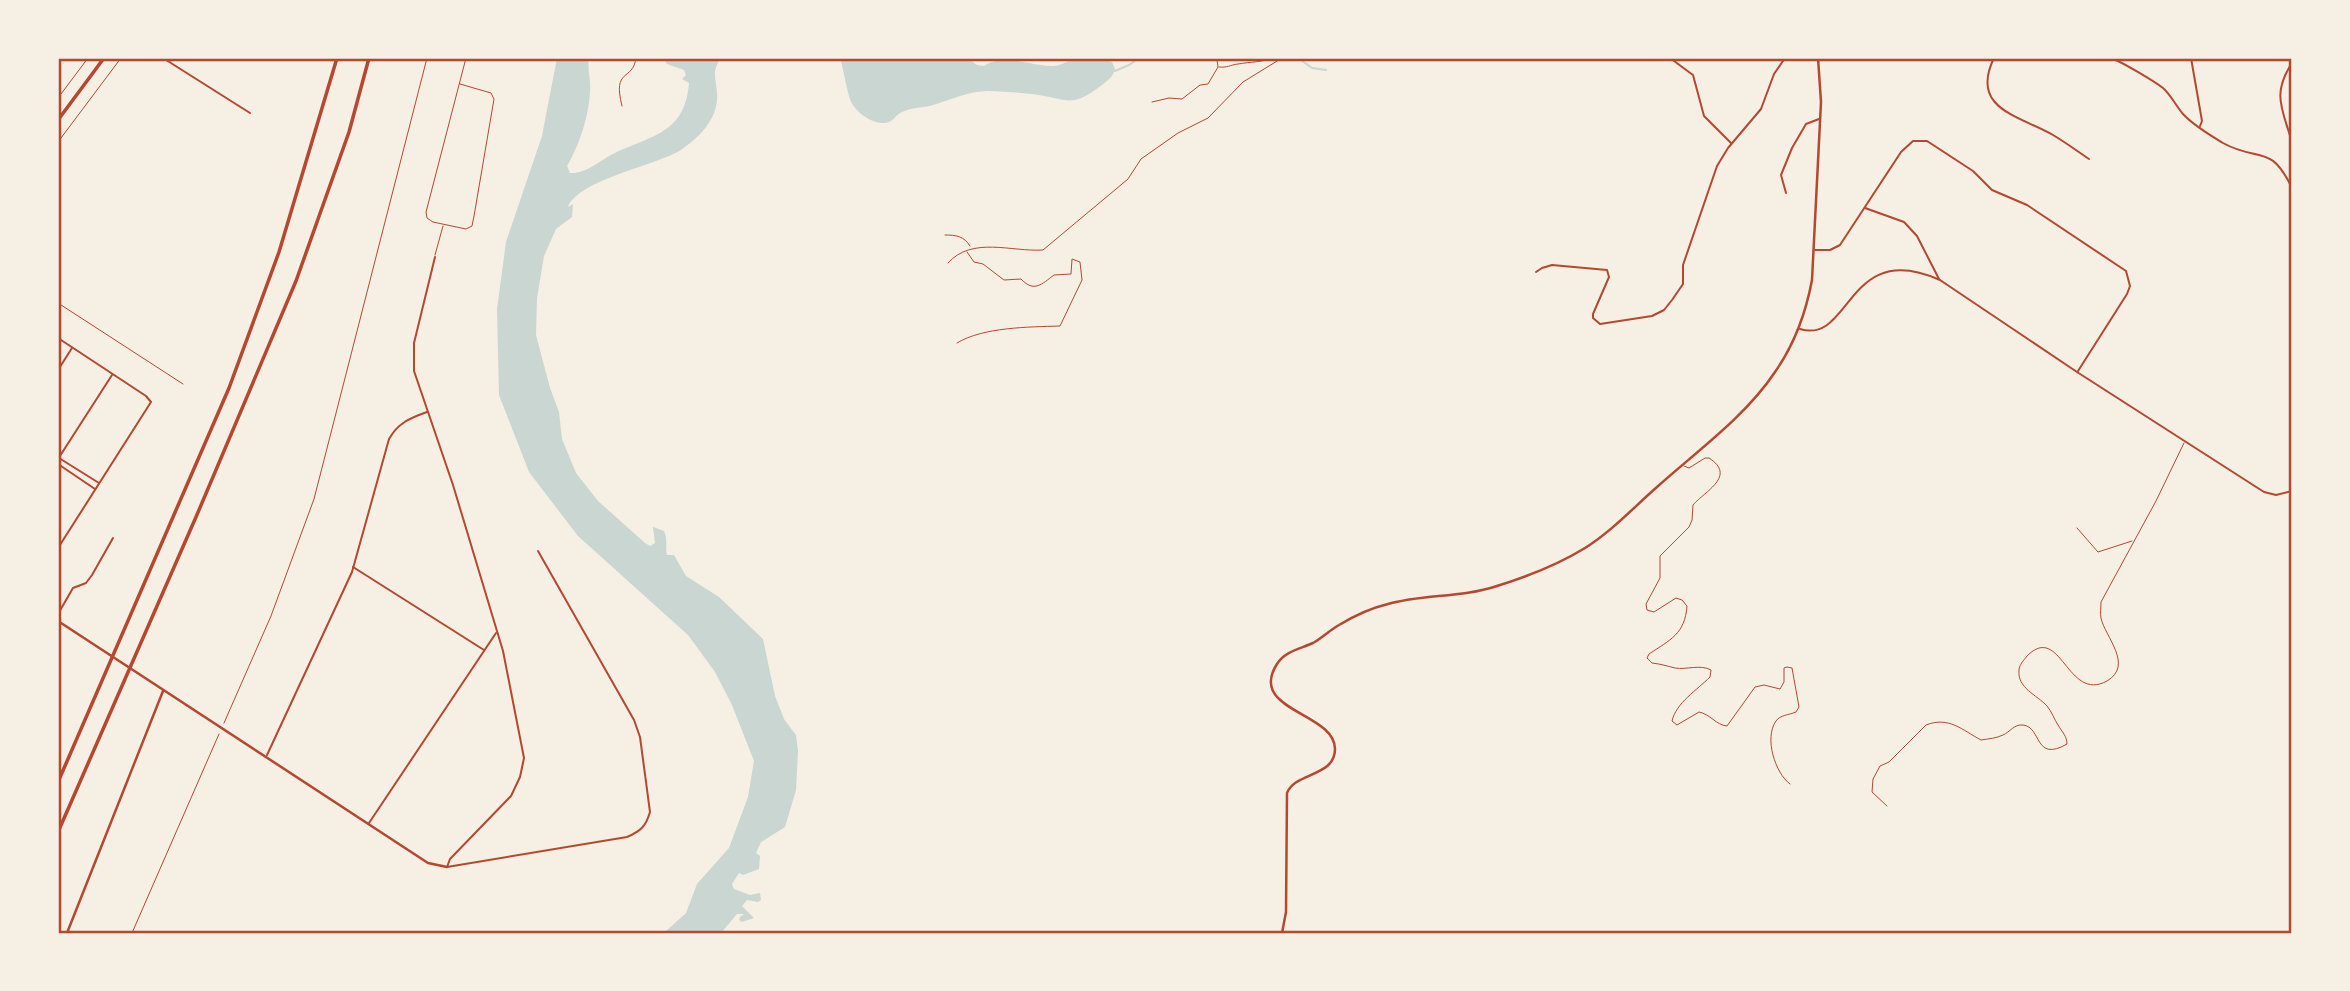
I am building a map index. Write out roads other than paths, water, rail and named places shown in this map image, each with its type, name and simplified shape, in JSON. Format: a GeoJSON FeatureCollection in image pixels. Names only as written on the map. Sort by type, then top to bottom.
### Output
{"type":"FeatureCollection","features":[{"type":"Feature","properties":{"kind":"main road"},"geometry":{"type":"LineString","coordinates":[[58,120],[104,58]]}},
{"type":"Feature","properties":{"kind":"main road"},"geometry":{"type":"LineString","coordinates":[[58,782],[229,388],[284,239],[337,58]]}},
{"type":"Feature","properties":{"kind":"main road"},"geometry":{"type":"LineString","coordinates":[[58,832],[296,281],[348,132],[369,58]]}},
{"type":"Feature","properties":{"kind":"street"},"geometry":{"type":"LineString","coordinates":[[163,58],[250,113]]}},
{"type":"Feature","properties":{"kind":"street"},"geometry":{"type":"LineString","coordinates":[[1671,58],[1693,75],[1704,116],[1731,144]]}},
{"type":"Feature","properties":{"kind":"street"},"geometry":{"type":"LineString","coordinates":[[1536,272],[1552,265],[1607,270],[1609,277],[1593,314],[1593,318],[1600,324],[1643,319],[1664,310],[1683,284],[1684,265],[1722,156],[1760,109],[1784,58]]}},
{"type":"Feature","properties":{"kind":"street"},"geometry":{"type":"LineString","coordinates":[[1282,933],[1286,912],[1287,793],[1294,784],[1324,768],[1331,761],[1335,750],[1333,740],[1322,727],[1292,709],[1273,691],[1273,673],[1281,658],[1319,639],[1349,619],[1387,604],[1479,592],[1571,555],[1593,542],[1755,398],[1776,370],[1798,329],[1811,285],[1820,119],[1821,79],[1818,58]]}},
{"type":"Feature","properties":{"kind":"street"},"geometry":{"type":"LineString","coordinates":[[1994,58],[1988,81],[1993,101],[2017,119],[2052,134],[2089,159]]}},
{"type":"Feature","properties":{"kind":"street"},"geometry":{"type":"LineString","coordinates":[[2111,58],[2161,86],[2188,118],[2227,145],[2272,159],[2287,177],[2292,188]]}},
{"type":"Feature","properties":{"kind":"street"},"geometry":{"type":"LineString","coordinates":[[2191,58],[2202,121],[2199,127]]}},
{"type":"Feature","properties":{"kind":"street"},"geometry":{"type":"LineString","coordinates":[[2292,63],[2281,82],[2279,96],[2292,143]]}},
{"type":"Feature","properties":{"kind":"street"},"geometry":{"type":"LineString","coordinates":[[1786,193],[1781,175],[1792,148],[1806,124],[1820,119]]}},
{"type":"Feature","properties":{"kind":"street"},"geometry":{"type":"LineString","coordinates":[[1815,250],[1830,250],[1840,245],[1908,144],[1916,140],[1927,141],[1973,171],[1992,190],[2026,205],[2121,267],[2129,277],[2127,294],[2077,372]]}},
{"type":"Feature","properties":{"kind":"street"},"geometry":{"type":"LineString","coordinates":[[1865,208],[1897,217],[1904,222],[1917,236],[1940,280]]}},
{"type":"Feature","properties":{"kind":"street"},"geometry":{"type":"LineString","coordinates":[[435,257],[414,343],[414,371],[453,485],[503,651],[523,754],[522,772],[511,796],[450,859],[447,867]]}},
{"type":"Feature","properties":{"kind":"street"},"geometry":{"type":"LineString","coordinates":[[1798,329],[1810,332],[1823,329],[1867,281],[1882,273],[1912,269],[1940,280],[2264,492],[2276,495],[2292,491]]}},
{"type":"Feature","properties":{"kind":"street"},"geometry":{"type":"LineString","coordinates":[[58,338],[151,402],[58,548]]}},
{"type":"Feature","properties":{"kind":"street"},"geometry":{"type":"LineString","coordinates":[[58,370],[72,348]]}},
{"type":"Feature","properties":{"kind":"street"},"geometry":{"type":"LineString","coordinates":[[100,484],[58,458],[113,374]]}},
{"type":"Feature","properties":{"kind":"street"},"geometry":{"type":"LineString","coordinates":[[266,756],[354,567],[389,439],[395,427],[427,412]]}},
{"type":"Feature","properties":{"kind":"street"},"geometry":{"type":"LineString","coordinates":[[58,464],[96,489]]}},
{"type":"Feature","properties":{"kind":"street"},"geometry":{"type":"LineString","coordinates":[[58,614],[73,589],[86,583],[92,575],[113,538]]}},
{"type":"Feature","properties":{"kind":"street"},"geometry":{"type":"LineString","coordinates":[[58,621],[428,863],[447,867],[627,837],[639,832],[646,823],[649,812],[640,737],[634,720],[538,551]]}},
{"type":"Feature","properties":{"kind":"street"},"geometry":{"type":"LineString","coordinates":[[354,567],[485,651]]}},
{"type":"Feature","properties":{"kind":"street"},"geometry":{"type":"LineString","coordinates":[[368,824],[497,632]]}},
{"type":"Feature","properties":{"kind":"street"},"geometry":{"type":"LineString","coordinates":[[67,933],[163,691]]}},
{"type":"Feature","properties":{"kind":"lane"},"geometry":{"type":"LineString","coordinates":[[460,84],[493,94],[494,112],[472,226],[466,229],[429,220],[426,212],[466,58]]}},
{"type":"Feature","properties":{"kind":"lane"},"geometry":{"type":"LineString","coordinates":[[622,106],[618,89],[620,81],[634,67],[636,58]]}},
{"type":"Feature","properties":{"kind":"lane"},"geometry":{"type":"LineString","coordinates":[[435,257],[443,225]]}},
{"type":"Feature","properties":{"kind":"lane"},"geometry":{"type":"LineString","coordinates":[[58,303],[183,384]]}},
{"type":"Feature","properties":{"kind":"lane"},"geometry":{"type":"LineString","coordinates":[[1887,806],[1872,792],[1875,773],[1931,723],[1957,724],[1981,740],[2002,736],[2018,725],[2024,725],[2046,748],[2051,750],[2067,744],[2067,739],[2052,712],[2021,681],[2019,670],[2022,662],[2031,653],[2051,650],[2060,656],[2072,675],[2081,682],[2104,682],[2113,675],[2118,657],[2101,618],[2101,602],[2185,441]]}},
{"type":"Feature","properties":{"kind":"lane"},"geometry":{"type":"LineString","coordinates":[[1682,465],[1689,468],[1709,458],[1718,467],[1719,478],[1715,486],[1693,505],[1689,527],[1660,556],[1660,578],[1646,604],[1647,610],[1654,612],[1676,598],[1688,606],[1687,620],[1679,633],[1647,658],[1652,663],[1664,663],[1676,668],[1704,667],[1711,670],[1710,677],[1673,715],[1672,721],[1677,725],[1699,712],[1706,713],[1720,725],[1727,726],[1752,689],[1764,685],[1780,689],[1784,682],[1784,668],[1792,668],[1799,707],[1796,712],[1774,723],[1772,738],[1778,768],[1790,784]]}},
{"type":"Feature","properties":{"kind":"lane"},"geometry":{"type":"LineString","coordinates":[[2077,528],[2098,552],[2134,540]]}},
{"type":"Feature","properties":{"kind":"waterway"},"geometry":{"type":"LineString","coordinates":[[1115,71],[1139,58]]}},
{"type":"Feature","properties":{"kind":"waterway"},"geometry":{"type":"LineString","coordinates":[[1177,58],[1195,58]]}},
{"type":"Feature","properties":{"kind":"waterway"},"geometry":{"type":"LineString","coordinates":[[1298,58],[1312,68],[1326,70]]}}]}
